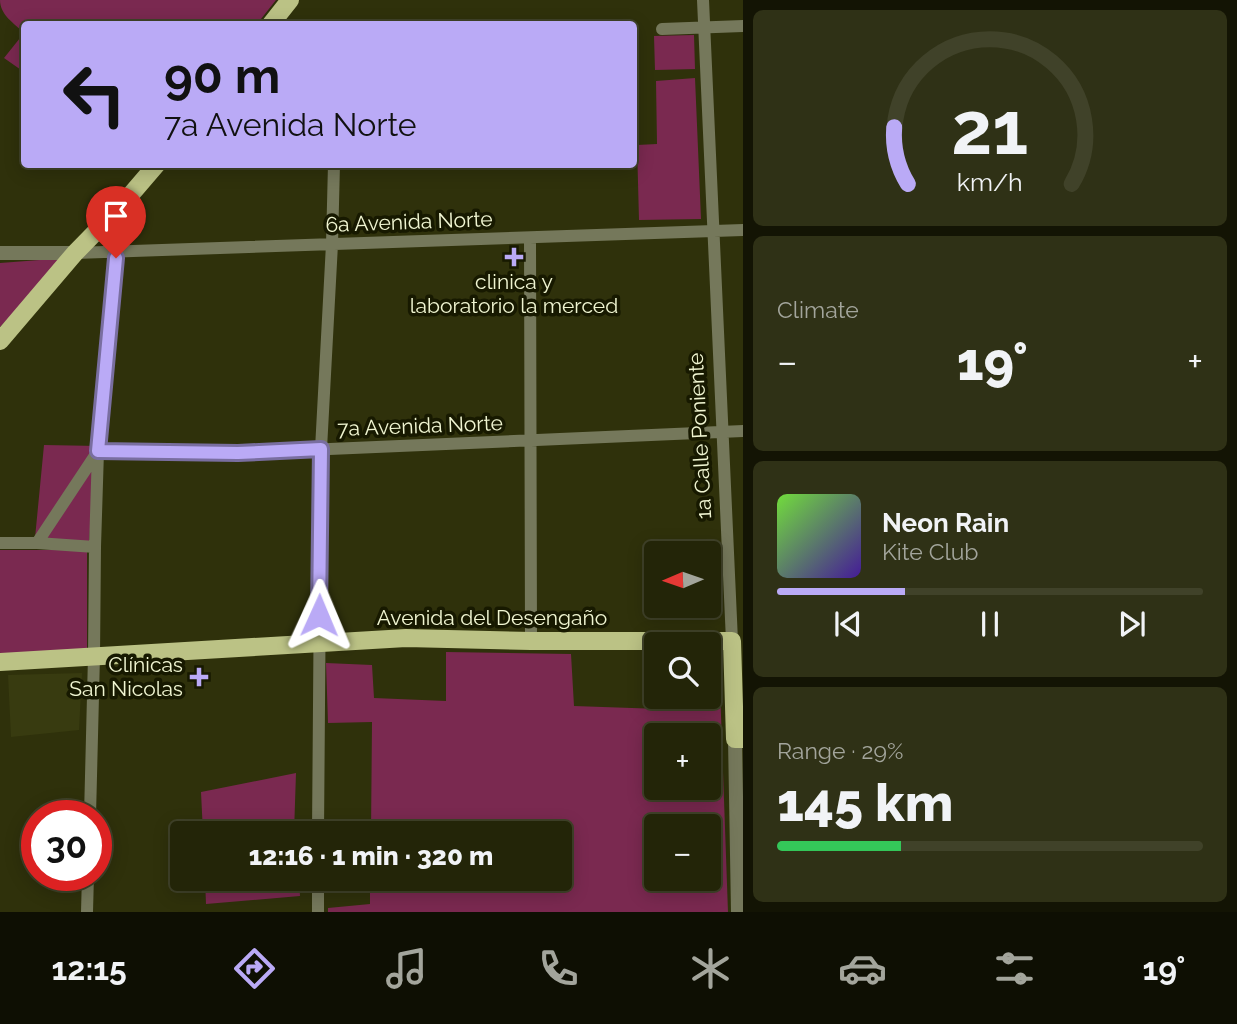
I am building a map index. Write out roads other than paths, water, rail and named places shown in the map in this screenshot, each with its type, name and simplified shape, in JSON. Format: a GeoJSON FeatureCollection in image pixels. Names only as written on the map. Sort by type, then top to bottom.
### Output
{"type":"FeatureCollection","features":[{"type":"Feature","properties":{"kind":"main road"},"geometry":{"type":"LineString","coordinates":[[273,21],[290,0]]}},
{"type":"Feature","properties":{"kind":"main road"},"geometry":{"type":"LineString","coordinates":[[0,341],[75,253],[154,168]]}},
{"type":"Feature","properties":{"kind":"main road","name":"Avenida del Desengaño"},"geometry":{"type":"LineString","coordinates":[[0,662],[406,638],[732,641]]}},
{"type":"Feature","properties":{"kind":"main road","name":"1a Calle Poniente"},"geometry":{"type":"LineString","coordinates":[[732,641],[739,732]]}},
{"type":"Feature","properties":{"kind":"street","name":"1a Calle Poniente"},"geometry":{"type":"LineString","coordinates":[[703,0],[732,641]]}},
{"type":"Feature","properties":{"kind":"street"},"geometry":{"type":"LineString","coordinates":[[662,29],[743,26]]}},
{"type":"Feature","properties":{"kind":"street"},"geometry":{"type":"LineString","coordinates":[[318,821],[321,449],[334,168]]}},
{"type":"Feature","properties":{"kind":"street"},"geometry":{"type":"LineString","coordinates":[[90,800],[98,451],[121,206]]}},
{"type":"Feature","properties":{"kind":"street","name":"6a Avenida Norte"},"geometry":{"type":"LineString","coordinates":[[75,253],[743,230]]}},
{"type":"Feature","properties":{"kind":"street"},"geometry":{"type":"LineString","coordinates":[[530,238],[531,641]]}},
{"type":"Feature","properties":{"kind":"street"},"geometry":{"type":"LineString","coordinates":[[0,253],[75,253]]}},
{"type":"Feature","properties":{"kind":"street","name":"7a Avenida Norte"},"geometry":{"type":"LineString","coordinates":[[98,451],[238,453],[743,431]]}},
{"type":"Feature","properties":{"kind":"street"},"geometry":{"type":"LineString","coordinates":[[37,543],[98,451]]}},
{"type":"Feature","properties":{"kind":"street"},"geometry":{"type":"LineString","coordinates":[[0,543],[95,547]]}},
{"type":"Feature","properties":{"kind":"street","name":"1a Calle Poniente"},"geometry":{"type":"LineString","coordinates":[[738,912],[739,732]]}},
{"type":"Feature","properties":{"kind":"street"},"geometry":{"type":"LineString","coordinates":[[87,912],[88,891]]}},
{"type":"Feature","properties":{"kind":"street"},"geometry":{"type":"LineString","coordinates":[[318,891],[318,912]]}},
{"type":"Feature","properties":{"kind":"place","name":"clinica y laboratorio la merced"},"geometry":{"type":"Point","coordinates":[514,257]}},
{"type":"Feature","properties":{"kind":"place","name":"Clínicas San Nicolas"},"geometry":{"type":"Point","coordinates":[199,677]}}]}
